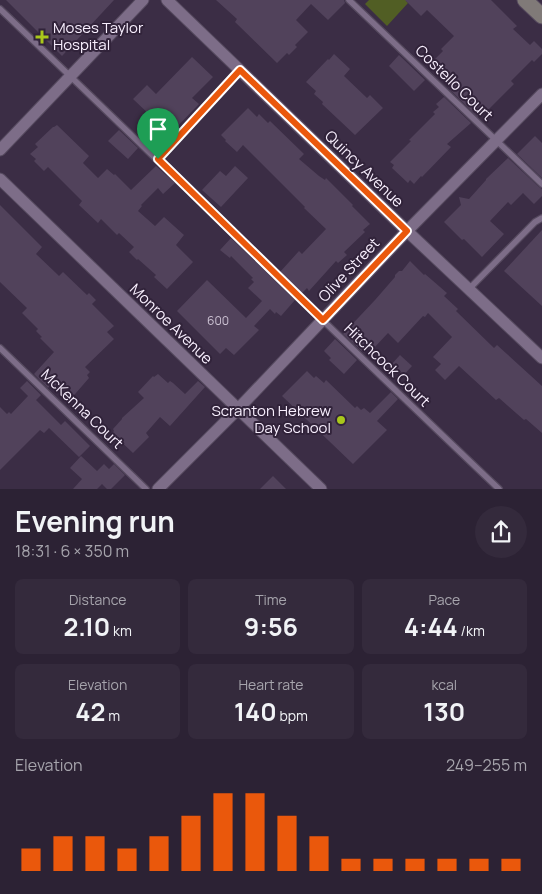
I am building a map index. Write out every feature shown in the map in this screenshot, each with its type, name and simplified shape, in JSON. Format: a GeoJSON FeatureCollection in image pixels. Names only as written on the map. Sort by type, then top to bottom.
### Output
{"type":"FeatureCollection","features":[{"type":"Feature","properties":{"kind":"main road"},"geometry":{"type":"LineString","coordinates":[[525,0],[542,16]]}},
{"type":"Feature","properties":{"kind":"street"},"geometry":{"type":"LineString","coordinates":[[0,150],[143,0]]}},
{"type":"Feature","properties":{"kind":"street","name":"Quincy Avenue"},"geometry":{"type":"LineString","coordinates":[[167,0],[542,358]]}},
{"type":"Feature","properties":{"kind":"street","name":"Olive Street"},"geometry":{"type":"LineString","coordinates":[[158,489],[238,409],[407,231],[542,94]]}},
{"type":"Feature","properties":{"kind":"street","name":"Monroe Avenue"},"geometry":{"type":"LineString","coordinates":[[0,179],[321,489]]}},
{"type":"Feature","properties":{"kind":"lane","name":"Costello Court"},"geometry":{"type":"LineString","coordinates":[[349,0],[542,184]]}},
{"type":"Feature","properties":{"kind":"lane","name":"Hitchcock Court"},"geometry":{"type":"LineString","coordinates":[[0,9],[499,489]]}},
{"type":"Feature","properties":{"kind":"lane"},"geometry":{"type":"LineString","coordinates":[[158,159],[240,70]]}},
{"type":"Feature","properties":{"kind":"lane"},"geometry":{"type":"LineString","coordinates":[[469,289],[538,219],[542,218]]}},
{"type":"Feature","properties":{"kind":"lane","name":"McKenna Court"},"geometry":{"type":"LineString","coordinates":[[0,348],[146,489]]}},
{"type":"Feature","properties":{"kind":"green space"},"geometry":{"type":"Polygon","coordinates":[[[369,0],[406,0],[408,3],[387,26],[365,4],[369,0]]]}},
{"type":"Feature","properties":{"kind":"building"},"geometry":{"type":"Polygon","coordinates":[[[6,0],[114,0],[62,56],[6,0]]]}},
{"type":"Feature","properties":{"kind":"building"},"geometry":{"type":"Polygon","coordinates":[[[216,0],[344,0],[345,3],[328,20],[311,4],[296,20],[308,32],[295,45],[297,47],[289,55],[287,53],[277,63],[235,22],[237,19],[216,0]]]}},
{"type":"Feature","properties":{"kind":"building"},"geometry":{"type":"Polygon","coordinates":[[[405,0],[491,0],[517,26],[513,29],[530,45],[534,41],[542,49],[542,54],[534,62],[532,60],[511,81],[514,84],[485,113],[483,112],[478,117],[450,90],[452,88],[429,65],[454,36],[427,10],[421,16],[405,0]]]}},
{"type":"Feature","properties":{"kind":"building"},"geometry":{"type":"Polygon","coordinates":[[[334,54],[350,69],[344,76],[367,98],[370,95],[383,108],[355,135],[322,104],[323,102],[314,94],[316,91],[306,82],[334,54]]]}},
{"type":"Feature","properties":{"kind":"building"},"geometry":{"type":"Polygon","coordinates":[[[399,55],[425,80],[414,91],[389,66],[399,55]]]}},
{"type":"Feature","properties":{"kind":"building"},"geometry":{"type":"Polygon","coordinates":[[[192,57],[213,77],[192,98],[199,104],[170,134],[133,99],[147,85],[156,94],[192,57]]]}},
{"type":"Feature","properties":{"kind":"building"},"geometry":{"type":"Polygon","coordinates":[[[444,97],[471,123],[447,144],[451,147],[422,177],[414,184],[410,180],[408,183],[392,168],[394,165],[390,162],[435,114],[433,112],[439,107],[436,104],[444,97]]]}},
{"type":"Feature","properties":{"kind":"building"},"geometry":{"type":"Polygon","coordinates":[[[248,108],[257,117],[259,114],[268,123],[270,121],[304,154],[299,159],[319,176],[325,180],[326,178],[370,224],[363,230],[365,232],[344,252],[347,255],[338,263],[336,261],[309,291],[307,288],[302,293],[280,272],[299,251],[302,254],[326,229],[243,145],[237,152],[221,135],[248,108]]]}},
{"type":"Feature","properties":{"kind":"building"},"geometry":{"type":"Polygon","coordinates":[[[57,125],[89,156],[83,163],[98,178],[107,169],[115,174],[131,190],[156,166],[175,183],[163,194],[158,188],[141,205],[138,211],[155,226],[164,217],[184,235],[176,245],[193,262],[167,289],[154,277],[156,275],[129,252],[134,247],[119,233],[117,235],[101,219],[98,223],[79,205],[82,201],[48,167],[44,171],[34,161],[36,159],[30,154],[38,147],[35,144],[57,125]]]}},
{"type":"Feature","properties":{"kind":"building"},"geometry":{"type":"Polygon","coordinates":[[[119,130],[138,148],[128,159],[108,141],[119,130]]]}},
{"type":"Feature","properties":{"kind":"building"},"geometry":{"type":"Polygon","coordinates":[[[535,136],[542,143],[542,178],[517,154],[535,136]]]}},
{"type":"Feature","properties":{"kind":"building"},"geometry":{"type":"Polygon","coordinates":[[[508,158],[542,189],[542,196],[534,204],[523,193],[511,205],[508,202],[490,221],[504,234],[482,257],[444,222],[461,205],[459,197],[469,199],[508,158]]]}},
{"type":"Feature","properties":{"kind":"building"},"geometry":{"type":"Polygon","coordinates":[[[235,166],[248,178],[221,207],[202,190],[220,171],[226,176],[235,166]]]}},
{"type":"Feature","properties":{"kind":"building"},"geometry":{"type":"Polygon","coordinates":[[[0,205],[42,247],[36,254],[59,276],[63,272],[87,295],[89,293],[96,300],[92,304],[114,326],[107,332],[114,339],[85,367],[90,372],[87,375],[89,378],[69,401],[51,384],[48,388],[34,374],[54,352],[40,338],[42,337],[36,331],[38,329],[22,313],[27,308],[0,282],[0,205]]]}},
{"type":"Feature","properties":{"kind":"building"},"geometry":{"type":"Polygon","coordinates":[[[542,230],[542,306],[504,271],[542,230]]]}},
{"type":"Feature","properties":{"kind":"building"},"geometry":{"type":"Polygon","coordinates":[[[231,238],[295,300],[281,316],[276,312],[275,314],[270,309],[254,326],[259,330],[234,355],[226,348],[220,354],[177,311],[207,280],[246,318],[262,301],[248,288],[254,282],[251,279],[253,278],[231,256],[230,258],[220,250],[231,238]]]}},
{"type":"Feature","properties":{"kind":"building"},"geometry":{"type":"Polygon","coordinates":[[[410,261],[447,293],[444,296],[458,309],[456,311],[494,348],[497,345],[542,386],[542,433],[499,398],[496,400],[459,366],[445,380],[435,370],[441,364],[433,357],[452,337],[428,313],[398,343],[388,333],[373,349],[370,346],[364,353],[343,334],[375,300],[395,275],[402,271],[410,261]]]}},
{"type":"Feature","properties":{"kind":"building"},"geometry":{"type":"Polygon","coordinates":[[[335,339],[357,360],[344,374],[329,360],[331,358],[324,351],[335,339]]]}},
{"type":"Feature","properties":{"kind":"building"},"geometry":{"type":"Polygon","coordinates":[[[400,355],[412,366],[402,377],[390,366],[400,355]]]}},
{"type":"Feature","properties":{"kind":"building","name":"Scranton Hebrew Day School"},"geometry":{"type":"Polygon","coordinates":[[[307,371],[314,378],[316,376],[324,383],[326,380],[355,408],[357,406],[361,410],[364,408],[370,413],[391,392],[398,399],[377,421],[387,430],[353,464],[282,396],[307,371]]]}},
{"type":"Feature","properties":{"kind":"building"},"geometry":{"type":"Polygon","coordinates":[[[158,374],[168,383],[170,381],[173,383],[185,394],[198,381],[205,387],[170,426],[160,417],[146,433],[149,437],[133,453],[112,433],[113,429],[144,398],[138,392],[153,376],[158,374]]]}},
{"type":"Feature","properties":{"kind":"building"},"geometry":{"type":"Polygon","coordinates":[[[27,381],[41,395],[36,400],[61,425],[65,421],[90,446],[79,457],[49,428],[44,433],[40,430],[0,470],[0,407],[7,414],[9,412],[11,414],[28,396],[20,388],[27,381]]]}},
{"type":"Feature","properties":{"kind":"building"},"geometry":{"type":"Polygon","coordinates":[[[81,456],[97,471],[104,464],[109,469],[114,464],[125,475],[111,489],[107,489],[102,484],[97,489],[73,489],[82,479],[70,468],[81,456]]]}},
{"type":"Feature","properties":{"kind":"building"},"geometry":{"type":"Polygon","coordinates":[[[273,476],[286,489],[260,489],[273,476]]]}},
{"type":"Feature","properties":{"kind":"place","name":"Moses Taylor Hospital"},"geometry":{"type":"Point","coordinates":[42,37]}},
{"type":"Feature","properties":{"kind":"place","name":"Scranton Hebrew Day School"},"geometry":{"type":"Point","coordinates":[341,420]}},
{"type":"Feature","properties":{"kind":"route"},"geometry":{"type":"LineString","coordinates":[[240,70],[407,231],[323,320],[158,159],[240,70]]}}]}
